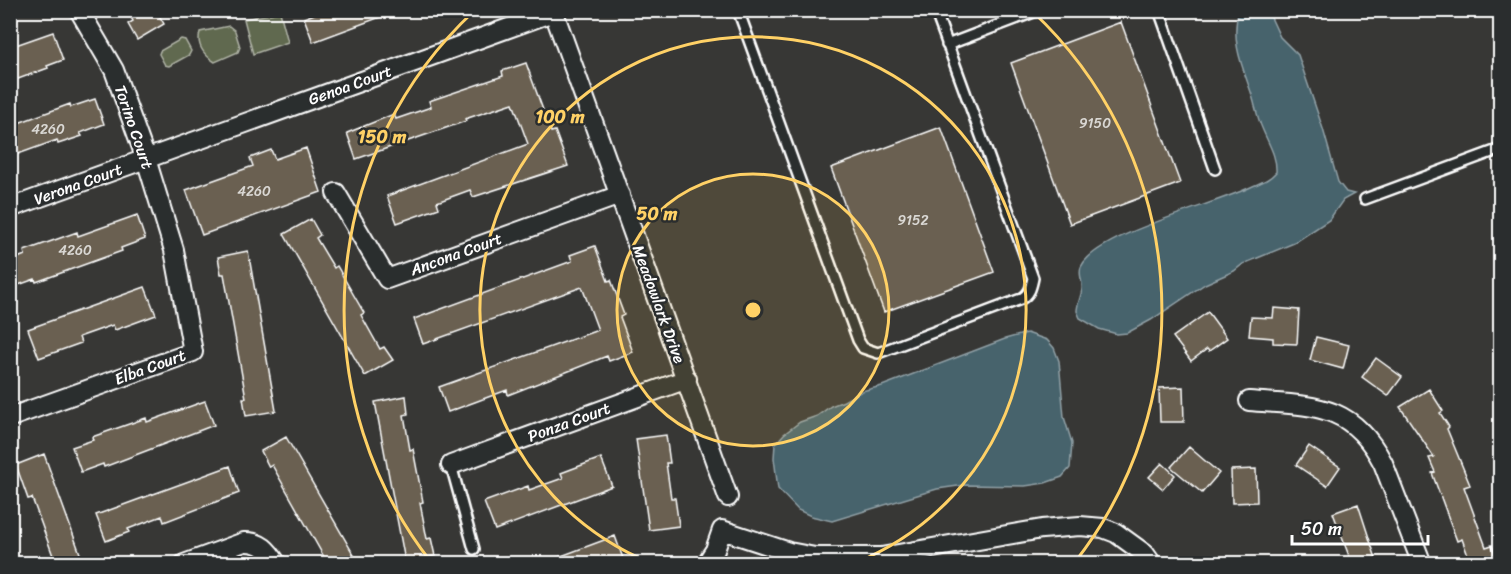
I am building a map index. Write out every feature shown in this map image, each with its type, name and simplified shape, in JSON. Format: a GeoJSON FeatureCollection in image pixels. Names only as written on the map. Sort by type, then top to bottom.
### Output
{"type":"FeatureCollection","features":[{"type":"Feature","properties":{"kind":"street","name":"Torino Court"},"geometry":{"type":"LineString","coordinates":[[79,10],[114,70],[146,159],[174,250]]}},
{"type":"Feature","properties":{"kind":"street","name":"Genoa Court"},"geometry":{"type":"LineString","coordinates":[[146,159],[553,11]]}},
{"type":"Feature","properties":{"kind":"street","name":"Meadowlark Drive"},"geometry":{"type":"LineString","coordinates":[[553,11],[728,497]]}},
{"type":"Feature","properties":{"kind":"street","name":"Verona Court"},"geometry":{"type":"LineString","coordinates":[[10,208],[146,159]]}},
{"type":"Feature","properties":{"kind":"street","name":"Ancona Court"},"geometry":{"type":"LineString","coordinates":[[336,193],[387,279],[620,195]]}},
{"type":"Feature","properties":{"kind":"street","name":"Elba Court"},"geometry":{"type":"LineString","coordinates":[[11,417],[193,352],[174,250]]}},
{"type":"Feature","properties":{"kind":"street","name":"Ponza Court"},"geometry":{"type":"LineString","coordinates":[[451,465],[687,379]]}},
{"type":"Feature","properties":{"kind":"street"},"geometry":{"type":"LineString","coordinates":[[1249,402],[1298,404],[1322,408],[1353,423],[1376,448],[1422,564]]}},
{"type":"Feature","properties":{"kind":"street"},"geometry":{"type":"LineString","coordinates":[[706,564],[715,550],[722,530],[789,552],[814,557],[881,560],[1057,526],[1096,527],[1116,533],[1145,554],[1152,564]]}},
{"type":"Feature","properties":{"kind":"street"},"geometry":{"type":"LineString","coordinates":[[184,564],[244,542],[254,541],[265,548],[277,564]]}},
{"type":"Feature","properties":{"kind":"lane"},"geometry":{"type":"LineString","coordinates":[[738,10],[858,340],[863,348],[872,352],[882,352],[1021,299],[1031,289],[1033,278],[935,10]]}},
{"type":"Feature","properties":{"kind":"lane"},"geometry":{"type":"LineString","coordinates":[[947,45],[1039,10]]}},
{"type":"Feature","properties":{"kind":"lane"},"geometry":{"type":"LineString","coordinates":[[1159,10],[1215,169]]}},
{"type":"Feature","properties":{"kind":"lane"},"geometry":{"type":"LineString","coordinates":[[1365,199],[1500,149]]}},
{"type":"Feature","properties":{"kind":"lane"},"geometry":{"type":"LineString","coordinates":[[451,465],[474,549]]}},
{"type":"Feature","properties":{"kind":"green space"},"geometry":{"type":"Polygon","coordinates":[[[280,12],[288,42],[253,54],[244,19],[280,12]]]}},
{"type":"Feature","properties":{"kind":"green space"},"geometry":{"type":"Polygon","coordinates":[[[229,26],[235,31],[240,47],[238,52],[215,62],[202,50],[199,42],[200,32],[229,26]]]}},
{"type":"Feature","properties":{"kind":"green space"},"geometry":{"type":"Polygon","coordinates":[[[181,39],[185,40],[191,51],[189,55],[169,66],[165,65],[159,54],[160,51],[181,39]]]}},
{"type":"Feature","properties":{"kind":"water"},"geometry":{"type":"Polygon","coordinates":[[[1239,10],[1268,11],[1280,37],[1298,55],[1338,182],[1346,192],[1354,194],[1343,200],[1329,220],[1294,243],[1243,264],[1234,271],[1205,284],[1127,333],[1117,334],[1099,329],[1080,318],[1077,311],[1082,289],[1080,270],[1091,255],[1132,232],[1236,193],[1271,177],[1276,172],[1274,155],[1259,119],[1238,52],[1236,31],[1239,10]]]}},
{"type":"Feature","properties":{"kind":"water"},"geometry":{"type":"Polygon","coordinates":[[[1027,333],[1047,340],[1054,348],[1059,361],[1064,417],[1072,443],[1070,468],[1062,477],[1045,483],[1025,486],[965,485],[937,489],[832,521],[798,510],[778,489],[774,458],[775,444],[800,422],[817,416],[831,406],[862,391],[882,386],[1005,339],[1027,333]]]}},
{"type":"Feature","properties":{"kind":"building"},"geometry":{"type":"Polygon","coordinates":[[[127,10],[156,10],[164,24],[137,40],[128,24],[133,21],[127,10]]]}},
{"type":"Feature","properties":{"kind":"building"},"geometry":{"type":"Polygon","coordinates":[[[325,10],[394,10],[394,12],[313,42],[304,18],[325,10]]]}},
{"type":"Feature","properties":{"kind":"building"},"geometry":{"type":"Polygon","coordinates":[[[1121,22],[1180,183],[1070,224],[1011,63],[1121,22]]]}},
{"type":"Feature","properties":{"kind":"building"},"geometry":{"type":"Polygon","coordinates":[[[53,32],[63,60],[10,82],[10,47],[53,32]]]}},
{"type":"Feature","properties":{"kind":"building"},"geometry":{"type":"Polygon","coordinates":[[[526,63],[551,132],[555,131],[568,166],[473,197],[470,190],[437,202],[439,208],[397,223],[387,196],[528,144],[513,103],[356,159],[347,133],[394,114],[396,119],[431,107],[429,101],[503,76],[502,71],[526,63]]]}},
{"type":"Feature","properties":{"kind":"building"},"geometry":{"type":"Polygon","coordinates":[[[95,99],[104,124],[80,133],[82,136],[58,144],[57,140],[10,157],[10,126],[70,104],[71,107],[95,99]]]}},
{"type":"Feature","properties":{"kind":"building"},"geometry":{"type":"Polygon","coordinates":[[[941,127],[994,272],[884,312],[831,168],[941,127]]]}},
{"type":"Feature","properties":{"kind":"building"},"geometry":{"type":"Polygon","coordinates":[[[306,148],[321,192],[202,235],[186,190],[253,166],[250,158],[271,150],[275,159],[306,148]]]}},
{"type":"Feature","properties":{"kind":"building"},"geometry":{"type":"Polygon","coordinates":[[[137,215],[145,239],[121,248],[122,251],[36,282],[35,279],[10,288],[10,261],[25,255],[24,251],[77,232],[78,236],[137,215]]]}},
{"type":"Feature","properties":{"kind":"building"},"geometry":{"type":"Polygon","coordinates":[[[311,219],[320,235],[316,238],[334,268],[337,266],[364,313],[361,315],[380,349],[384,347],[393,360],[365,376],[284,234],[311,219]]]}},
{"type":"Feature","properties":{"kind":"building"},"geometry":{"type":"Polygon","coordinates":[[[595,246],[624,315],[620,317],[633,352],[609,361],[607,356],[508,395],[507,390],[448,412],[439,387],[598,330],[582,287],[423,344],[414,319],[572,261],[570,255],[595,246]]]}},
{"type":"Feature","properties":{"kind":"building"},"geometry":{"type":"Polygon","coordinates":[[[248,251],[276,411],[246,416],[243,398],[246,398],[224,274],[221,274],[218,257],[248,251]]]}},
{"type":"Feature","properties":{"kind":"building"},"geometry":{"type":"Polygon","coordinates":[[[145,287],[156,315],[115,330],[113,325],[79,337],[81,343],[39,358],[28,329],[145,287]]]}},
{"type":"Feature","properties":{"kind":"building"},"geometry":{"type":"Polygon","coordinates":[[[1274,308],[1299,310],[1297,344],[1273,343],[1273,338],[1249,336],[1251,317],[1273,318],[1274,308]]]}},
{"type":"Feature","properties":{"kind":"building"},"geometry":{"type":"Polygon","coordinates":[[[1208,312],[1227,338],[1191,361],[1173,337],[1208,312]]]}},
{"type":"Feature","properties":{"kind":"building"},"geometry":{"type":"Polygon","coordinates":[[[1316,337],[1349,345],[1343,369],[1310,360],[1316,337]]]}},
{"type":"Feature","properties":{"kind":"building"},"geometry":{"type":"Polygon","coordinates":[[[1376,358],[1402,377],[1388,396],[1362,377],[1376,358]]]}},
{"type":"Feature","properties":{"kind":"building"},"geometry":{"type":"Polygon","coordinates":[[[1183,387],[1184,422],[1160,422],[1159,388],[1183,387]]]}},
{"type":"Feature","properties":{"kind":"building"},"geometry":{"type":"Polygon","coordinates":[[[1429,389],[1443,411],[1440,413],[1449,427],[1447,429],[1470,485],[1464,487],[1486,547],[1492,545],[1498,564],[1471,564],[1462,539],[1457,541],[1432,473],[1435,472],[1429,458],[1434,457],[1400,407],[1429,389]]]}},
{"type":"Feature","properties":{"kind":"building"},"geometry":{"type":"Polygon","coordinates":[[[406,396],[408,414],[404,415],[410,450],[413,449],[427,539],[431,538],[435,556],[405,561],[375,402],[406,396]]]}},
{"type":"Feature","properties":{"kind":"building"},"geometry":{"type":"Polygon","coordinates":[[[205,401],[214,425],[104,467],[103,464],[81,472],[72,447],[93,440],[92,437],[146,418],[147,422],[205,401]]]}},
{"type":"Feature","properties":{"kind":"building"},"geometry":{"type":"Polygon","coordinates":[[[666,435],[670,463],[666,463],[671,498],[675,498],[679,526],[649,530],[636,439],[666,435]]]}},
{"type":"Feature","properties":{"kind":"building"},"geometry":{"type":"Polygon","coordinates":[[[286,437],[359,564],[328,564],[272,465],[269,467],[261,451],[286,437]]]}},
{"type":"Feature","properties":{"kind":"building"},"geometry":{"type":"Polygon","coordinates":[[[1309,446],[1340,467],[1327,486],[1296,465],[1309,446]]]}},
{"type":"Feature","properties":{"kind":"building"},"geometry":{"type":"Polygon","coordinates":[[[1189,447],[1219,473],[1202,493],[1171,467],[1189,447]]]}},
{"type":"Feature","properties":{"kind":"building"},"geometry":{"type":"Polygon","coordinates":[[[44,454],[82,559],[71,564],[56,564],[32,498],[28,499],[16,465],[44,454]]]}},
{"type":"Feature","properties":{"kind":"building"},"geometry":{"type":"Polygon","coordinates":[[[601,458],[612,486],[495,530],[484,502],[528,486],[529,490],[563,478],[561,473],[601,458]]]}},
{"type":"Feature","properties":{"kind":"building"},"geometry":{"type":"Polygon","coordinates":[[[1162,463],[1175,475],[1163,489],[1149,477],[1162,463]]]}},
{"type":"Feature","properties":{"kind":"building"},"geometry":{"type":"Polygon","coordinates":[[[230,466],[239,493],[164,522],[162,516],[128,529],[129,532],[106,541],[96,515],[230,466]]]}},
{"type":"Feature","properties":{"kind":"building"},"geometry":{"type":"Polygon","coordinates":[[[1256,469],[1257,502],[1232,503],[1231,470],[1256,469]]]}},
{"type":"Feature","properties":{"kind":"building"},"geometry":{"type":"Polygon","coordinates":[[[1358,504],[1378,564],[1352,564],[1333,513],[1358,504]]]}},
{"type":"Feature","properties":{"kind":"building"},"geometry":{"type":"Polygon","coordinates":[[[615,536],[625,564],[545,564],[545,562],[615,536]]]}}]}
